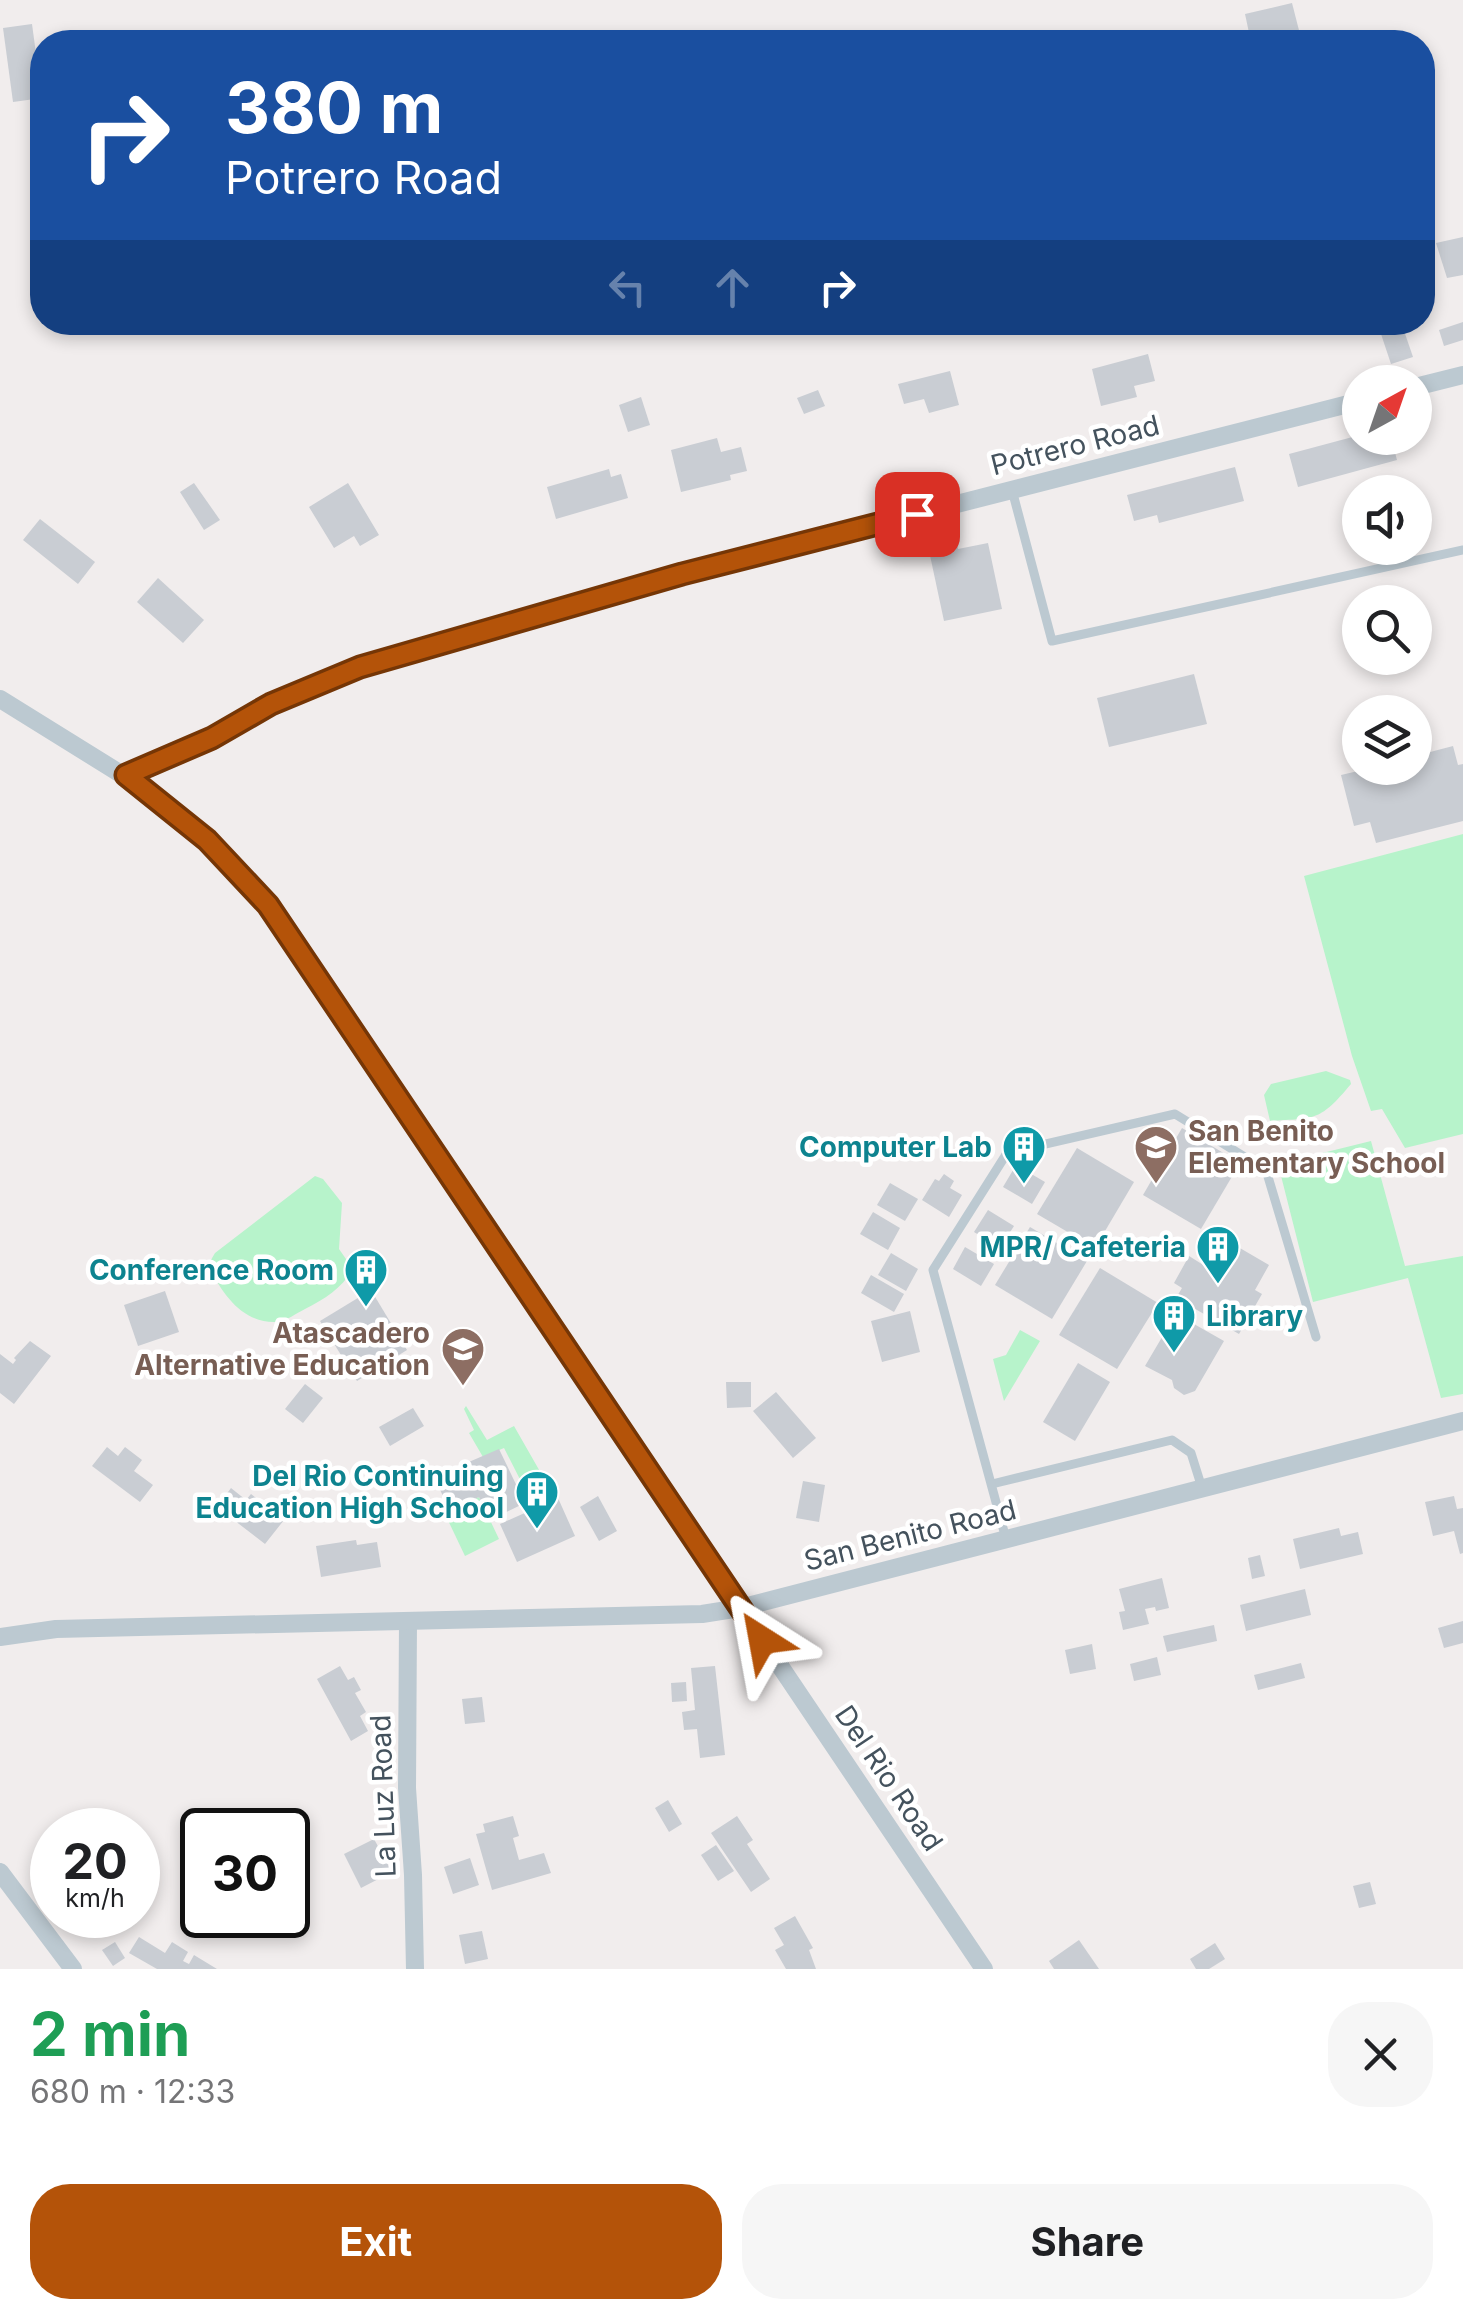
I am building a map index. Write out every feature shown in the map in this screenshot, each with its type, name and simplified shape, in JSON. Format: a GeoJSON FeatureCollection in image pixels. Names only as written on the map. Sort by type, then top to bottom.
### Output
{"type":"FeatureCollection","features":[{"type":"Feature","properties":{"kind":"street"},"geometry":{"type":"LineString","coordinates":[[1432,383],[1463,375]]}},
{"type":"Feature","properties":{"kind":"street","name":"Potrero Road"},"geometry":{"type":"LineString","coordinates":[[126,775],[212,738],[271,704],[360,667],[682,574],[1342,406]]}},
{"type":"Feature","properties":{"kind":"street","name":"Del Rio Road"},"geometry":{"type":"LineString","coordinates":[[0,698],[126,775],[207,840],[268,905],[984,1969]]}},
{"type":"Feature","properties":{"kind":"street","name":"San Benito Road"},"geometry":{"type":"LineString","coordinates":[[0,1638],[56,1629],[702,1614],[740,1608],[1463,1421]]}},
{"type":"Feature","properties":{"kind":"street","name":"La Luz Road"},"geometry":{"type":"LineString","coordinates":[[408,1621],[407,1788],[415,1969]]}},
{"type":"Feature","properties":{"kind":"street"},"geometry":{"type":"LineString","coordinates":[[0,1872],[73,1969]]}},
{"type":"Feature","properties":{"kind":"lane"},"geometry":{"type":"LineString","coordinates":[[1012,490],[1052,641],[1463,550]]}},
{"type":"Feature","properties":{"kind":"lane"},"geometry":{"type":"LineString","coordinates":[[1006,1539],[934,1270],[1007,1152],[1175,1114],[1266,1170],[1316,1336]]}},
{"type":"Feature","properties":{"kind":"lane"},"geometry":{"type":"LineString","coordinates":[[992,1484],[1172,1440],[1191,1452],[1202,1488]]}},
{"type":"Feature","properties":{"kind":"green space"},"geometry":{"type":"Polygon","coordinates":[[[1463,834],[1463,1134],[1405,1148],[1382,1109],[1371,1111],[1352,1056],[1304,876],[1463,834]]]}},
{"type":"Feature","properties":{"kind":"green space"},"geometry":{"type":"Polygon","coordinates":[[[1326,1071],[1350,1080],[1351,1084],[1332,1105],[1308,1118],[1270,1121],[1264,1095],[1271,1084],[1326,1071]]]}},
{"type":"Feature","properties":{"kind":"green space"},"geometry":{"type":"Polygon","coordinates":[[[1371,1141],[1405,1266],[1463,1256],[1463,1394],[1441,1398],[1408,1278],[1313,1302],[1278,1164],[1371,1141]]]}},
{"type":"Feature","properties":{"kind":"green space"},"geometry":{"type":"Polygon","coordinates":[[[315,1176],[323,1179],[342,1203],[339,1249],[353,1269],[332,1292],[288,1319],[277,1322],[253,1318],[226,1295],[208,1265],[215,1253],[315,1176]]]}},
{"type":"Feature","properties":{"kind":"green space"},"geometry":{"type":"Polygon","coordinates":[[[1020,1330],[1040,1341],[1004,1401],[993,1359],[1006,1355],[1020,1330]]]}},
{"type":"Feature","properties":{"kind":"green space"},"geometry":{"type":"Polygon","coordinates":[[[466,1406],[487,1440],[514,1426],[550,1489],[530,1499],[504,1448],[483,1457],[469,1433],[474,1430],[466,1406]]]}},
{"type":"Feature","properties":{"kind":"green space"},"geometry":{"type":"Polygon","coordinates":[[[479,1497],[499,1539],[465,1556],[445,1514],[479,1497]]]}},
{"type":"Feature","properties":{"kind":"building"},"geometry":{"type":"Polygon","coordinates":[[[1292,3],[1299,30],[1248,30],[1245,14],[1292,3]]]}},
{"type":"Feature","properties":{"kind":"building"},"geometry":{"type":"Polygon","coordinates":[[[32,24],[30,100],[13,102],[3,28],[32,24]]]}},
{"type":"Feature","properties":{"kind":"building"},"geometry":{"type":"Polygon","coordinates":[[[1463,237],[1463,275],[1447,278],[1436,243],[1463,237]]]}},
{"type":"Feature","properties":{"kind":"building"},"geometry":{"type":"Polygon","coordinates":[[[1463,322],[1463,340],[1444,346],[1439,330],[1463,322]]]}},
{"type":"Feature","properties":{"kind":"building"},"geometry":{"type":"Polygon","coordinates":[[[1381,335],[1405,335],[1413,357],[1391,364],[1381,335]]]}},
{"type":"Feature","properties":{"kind":"building"},"geometry":{"type":"Polygon","coordinates":[[[1148,354],[1155,381],[1134,386],[1137,397],[1101,406],[1092,369],[1148,354]]]}},
{"type":"Feature","properties":{"kind":"building"},"geometry":{"type":"Polygon","coordinates":[[[950,371],[959,405],[929,413],[924,399],[904,404],[898,384],[950,371]]]}},
{"type":"Feature","properties":{"kind":"building"},"geometry":{"type":"Polygon","coordinates":[[[818,390],[825,406],[804,414],[797,398],[818,390]]]}},
{"type":"Feature","properties":{"kind":"building"},"geometry":{"type":"Polygon","coordinates":[[[641,397],[650,425],[628,432],[619,405],[641,397]]]}},
{"type":"Feature","properties":{"kind":"building"},"geometry":{"type":"Polygon","coordinates":[[[717,438],[721,452],[741,447],[747,471],[730,475],[731,480],[681,492],[671,450],[717,438]]]}},
{"type":"Feature","properties":{"kind":"building"},"geometry":{"type":"Polygon","coordinates":[[[1342,440],[1342,455],[1396,455],[1397,460],[1298,487],[1289,454],[1342,440]]]}},
{"type":"Feature","properties":{"kind":"building"},"geometry":{"type":"Polygon","coordinates":[[[1235,467],[1244,501],[1159,523],[1157,515],[1134,521],[1127,495],[1235,467]]]}},
{"type":"Feature","properties":{"kind":"building"},"geometry":{"type":"Polygon","coordinates":[[[609,469],[611,477],[621,474],[628,498],[556,519],[547,487],[609,469]]]}},
{"type":"Feature","properties":{"kind":"building"},"geometry":{"type":"Polygon","coordinates":[[[194,483],[220,520],[204,530],[180,492],[194,483]]]}},
{"type":"Feature","properties":{"kind":"building"},"geometry":{"type":"Polygon","coordinates":[[[348,483],[379,535],[360,546],[354,536],[334,548],[309,507],[348,483]]]}},
{"type":"Feature","properties":{"kind":"building"},"geometry":{"type":"Polygon","coordinates":[[[40,519],[95,562],[78,584],[23,540],[40,519]]]}},
{"type":"Feature","properties":{"kind":"building"},"geometry":{"type":"Polygon","coordinates":[[[957,540],[958,549],[988,543],[1002,609],[944,621],[928,546],[957,540]]]}},
{"type":"Feature","properties":{"kind":"building"},"geometry":{"type":"Polygon","coordinates":[[[158,578],[204,620],[183,643],[137,602],[158,578]]]}},
{"type":"Feature","properties":{"kind":"building"},"geometry":{"type":"Polygon","coordinates":[[[1194,674],[1207,724],[1109,747],[1097,698],[1194,674]]]}},
{"type":"Feature","properties":{"kind":"building"},"geometry":{"type":"Polygon","coordinates":[[[1453,746],[1458,765],[1463,764],[1463,821],[1376,843],[1370,822],[1354,826],[1344,785],[1432,785],[1432,752],[1453,746]]]}},
{"type":"Feature","properties":{"kind":"building"},"geometry":{"type":"Polygon","coordinates":[[[1182,1128],[1240,1163],[1201,1229],[1143,1195],[1182,1128]]]}},
{"type":"Feature","properties":{"kind":"building"},"geometry":{"type":"Polygon","coordinates":[[[1077,1148],[1134,1182],[1095,1248],[1037,1214],[1077,1148]]]}},
{"type":"Feature","properties":{"kind":"building","name":"Computer Lab"},"geometry":{"type":"Polygon","coordinates":[[[1016,1165],[1045,1182],[1032,1204],[1003,1187],[1016,1165]]]}},
{"type":"Feature","properties":{"kind":"building"},"geometry":{"type":"Polygon","coordinates":[[[944,1174],[954,1181],[950,1188],[962,1195],[949,1217],[922,1200],[935,1179],[939,1181],[944,1174]]]}},
{"type":"Feature","properties":{"kind":"building"},"geometry":{"type":"Polygon","coordinates":[[[890,1183],[918,1199],[905,1221],[877,1205],[890,1183]]]}},
{"type":"Feature","properties":{"kind":"building"},"geometry":{"type":"Polygon","coordinates":[[[988,1210],[1014,1226],[1000,1248],[974,1232],[988,1210]]]}},
{"type":"Feature","properties":{"kind":"building"},"geometry":{"type":"Polygon","coordinates":[[[873,1212],[900,1228],[888,1250],[860,1234],[873,1212]]]}},
{"type":"Feature","properties":{"kind":"building"},"geometry":{"type":"Polygon","coordinates":[[[1030,1227],[1087,1261],[1052,1319],[995,1285],[1030,1227]]]}},
{"type":"Feature","properties":{"kind":"building","name":"MPR/ Cafeteria"},"geometry":{"type":"Polygon","coordinates":[[[1221,1237],[1269,1265],[1255,1290],[1262,1294],[1239,1334],[1176,1298],[1182,1288],[1174,1283],[1189,1256],[1205,1266],[1221,1237]]]}},
{"type":"Feature","properties":{"kind":"building"},"geometry":{"type":"Polygon","coordinates":[[[965,1247],[994,1264],[981,1286],[953,1269],[965,1247]]]}},
{"type":"Feature","properties":{"kind":"building"},"geometry":{"type":"Polygon","coordinates":[[[891,1253],[918,1269],[906,1291],[878,1275],[891,1253]]]}},
{"type":"Feature","properties":{"kind":"building"},"geometry":{"type":"Polygon","coordinates":[[[1100,1268],[1158,1303],[1117,1369],[1059,1335],[1100,1268]]]}},
{"type":"Feature","properties":{"kind":"building"},"geometry":{"type":"Polygon","coordinates":[[[871,1275],[904,1294],[894,1312],[861,1293],[871,1275]]]}},
{"type":"Feature","properties":{"kind":"building"},"geometry":{"type":"Polygon","coordinates":[[[371,1290],[407,1350],[357,1381],[320,1321],[371,1290]]]}},
{"type":"Feature","properties":{"kind":"building"},"geometry":{"type":"Polygon","coordinates":[[[165,1291],[179,1332],[138,1346],[124,1305],[165,1291]]]}},
{"type":"Feature","properties":{"kind":"building"},"geometry":{"type":"Polygon","coordinates":[[[910,1311],[920,1352],[882,1362],[871,1321],[910,1311]]]}},
{"type":"Feature","properties":{"kind":"building"},"geometry":{"type":"Polygon","coordinates":[[[1194,1324],[1224,1341],[1195,1391],[1184,1395],[1174,1388],[1172,1380],[1145,1366],[1168,1327],[1185,1338],[1194,1324]]]}},
{"type":"Feature","properties":{"kind":"building"},"geometry":{"type":"Polygon","coordinates":[[[30,1341],[51,1356],[14,1404],[0,1393],[0,1354],[13,1364],[30,1341]]]}},
{"type":"Feature","properties":{"kind":"building"},"geometry":{"type":"Polygon","coordinates":[[[1078,1363],[1110,1382],[1075,1441],[1043,1422],[1078,1363]]]}},
{"type":"Feature","properties":{"kind":"building"},"geometry":{"type":"Polygon","coordinates":[[[726,1382],[751,1382],[751,1407],[727,1408],[726,1382]]]}},
{"type":"Feature","properties":{"kind":"building"},"geometry":{"type":"Polygon","coordinates":[[[305,1384],[323,1398],[303,1423],[285,1409],[305,1384]]]}},
{"type":"Feature","properties":{"kind":"building"},"geometry":{"type":"Polygon","coordinates":[[[776,1392],[816,1438],[793,1458],[753,1411],[776,1392]]]}},
{"type":"Feature","properties":{"kind":"building"},"geometry":{"type":"Polygon","coordinates":[[[413,1408],[424,1426],[390,1446],[379,1427],[413,1408]]]}},
{"type":"Feature","properties":{"kind":"building"},"geometry":{"type":"Polygon","coordinates":[[[107,1447],[118,1456],[125,1447],[142,1460],[134,1471],[153,1485],[140,1502],[92,1466],[107,1447]]]}},
{"type":"Feature","properties":{"kind":"building"},"geometry":{"type":"Polygon","coordinates":[[[499,1449],[525,1503],[490,1520],[479,1497],[450,1511],[434,1477],[499,1449]]]}},
{"type":"Feature","properties":{"kind":"building"},"geometry":{"type":"Polygon","coordinates":[[[803,1481],[825,1485],[819,1522],[796,1518],[803,1481]]]}},
{"type":"Feature","properties":{"kind":"building"},"geometry":{"type":"Polygon","coordinates":[[[231,1488],[246,1500],[251,1494],[284,1520],[265,1544],[217,1507],[231,1488]]]}},
{"type":"Feature","properties":{"kind":"building"},"geometry":{"type":"Polygon","coordinates":[[[598,1496],[617,1531],[599,1541],[580,1507],[598,1496]]]}},
{"type":"Feature","properties":{"kind":"building"},"geometry":{"type":"Polygon","coordinates":[[[1454,1496],[1457,1509],[1463,1508],[1460,1554],[1454,1531],[1433,1536],[1425,1502],[1454,1496]]]}},
{"type":"Feature","properties":{"kind":"building"},"geometry":{"type":"Polygon","coordinates":[[[558,1498],[575,1536],[517,1562],[500,1524],[558,1498]]]}},
{"type":"Feature","properties":{"kind":"building"},"geometry":{"type":"Polygon","coordinates":[[[1339,1528],[1341,1536],[1358,1532],[1363,1554],[1300,1569],[1293,1539],[1339,1528]]]}},
{"type":"Feature","properties":{"kind":"building"},"geometry":{"type":"Polygon","coordinates":[[[356,1540],[357,1545],[377,1542],[381,1567],[321,1577],[316,1546],[356,1540]]]}},
{"type":"Feature","properties":{"kind":"building"},"geometry":{"type":"Polygon","coordinates":[[[1260,1555],[1265,1576],[1252,1579],[1248,1558],[1260,1555]]]}},
{"type":"Feature","properties":{"kind":"building"},"geometry":{"type":"Polygon","coordinates":[[[1162,1578],[1169,1608],[1145,1609],[1149,1624],[1123,1630],[1119,1612],[1125,1611],[1119,1589],[1162,1578]]]}},
{"type":"Feature","properties":{"kind":"building"},"geometry":{"type":"Polygon","coordinates":[[[1305,1589],[1311,1615],[1246,1631],[1240,1605],[1305,1589]]]}},
{"type":"Feature","properties":{"kind":"building"},"geometry":{"type":"Polygon","coordinates":[[[1463,1621],[1463,1643],[1444,1648],[1438,1628],[1463,1621]]]}},
{"type":"Feature","properties":{"kind":"building"},"geometry":{"type":"Polygon","coordinates":[[[1214,1625],[1217,1641],[1167,1652],[1163,1636],[1214,1625]]]}},
{"type":"Feature","properties":{"kind":"building"},"geometry":{"type":"Polygon","coordinates":[[[1092,1644],[1096,1669],[1070,1674],[1065,1650],[1092,1644]]]}},
{"type":"Feature","properties":{"kind":"building"},"geometry":{"type":"Polygon","coordinates":[[[1157,1657],[1161,1675],[1134,1681],[1130,1664],[1157,1657]]]}},
{"type":"Feature","properties":{"kind":"building"},"geometry":{"type":"Polygon","coordinates":[[[1301,1663],[1305,1678],[1258,1690],[1254,1675],[1301,1663]]]}},
{"type":"Feature","properties":{"kind":"building"},"geometry":{"type":"Polygon","coordinates":[[[340,1666],[348,1680],[354,1677],[361,1690],[355,1693],[366,1712],[360,1716],[368,1731],[351,1741],[317,1679],[340,1666]]]}},
{"type":"Feature","properties":{"kind":"building"},"geometry":{"type":"Polygon","coordinates":[[[715,1666],[725,1755],[700,1758],[697,1729],[684,1730],[682,1712],[695,1710],[691,1668],[715,1666]]]}},
{"type":"Feature","properties":{"kind":"building"},"geometry":{"type":"Polygon","coordinates":[[[686,1682],[687,1701],[672,1702],[671,1683],[686,1682]]]}},
{"type":"Feature","properties":{"kind":"building"},"geometry":{"type":"Polygon","coordinates":[[[482,1697],[485,1722],[465,1724],[462,1699],[482,1697]]]}},
{"type":"Feature","properties":{"kind":"building"},"geometry":{"type":"Polygon","coordinates":[[[668,1800],[682,1824],[669,1832],[655,1808],[668,1800]]]}},
{"type":"Feature","properties":{"kind":"building"},"geometry":{"type":"Polygon","coordinates":[[[513,1816],[519,1836],[513,1838],[519,1860],[544,1853],[551,1873],[492,1890],[476,1834],[485,1832],[483,1824],[513,1816]]]}},
{"type":"Feature","properties":{"kind":"building"},"geometry":{"type":"Polygon","coordinates":[[[737,1816],[753,1840],[747,1844],[770,1879],[751,1892],[711,1833],[737,1816]]]}},
{"type":"Feature","properties":{"kind":"building"},"geometry":{"type":"Polygon","coordinates":[[[374,1839],[392,1872],[361,1888],[344,1854],[374,1839]]]}},
{"type":"Feature","properties":{"kind":"building"},"geometry":{"type":"Polygon","coordinates":[[[716,1845],[734,1871],[718,1881],[701,1855],[716,1845]]]}},
{"type":"Feature","properties":{"kind":"building"},"geometry":{"type":"Polygon","coordinates":[[[470,1858],[479,1885],[453,1894],[444,1867],[470,1858]]]}},
{"type":"Feature","properties":{"kind":"building"},"geometry":{"type":"Polygon","coordinates":[[[1370,1882],[1376,1904],[1359,1908],[1353,1886],[1370,1882]]]}},
{"type":"Feature","properties":{"kind":"building"},"geometry":{"type":"Polygon","coordinates":[[[795,1916],[813,1948],[809,1950],[816,1969],[786,1969],[775,1950],[784,1945],[774,1928],[795,1916]]]}},
{"type":"Feature","properties":{"kind":"building"},"geometry":{"type":"Polygon","coordinates":[[[482,1931],[488,1959],[465,1964],[459,1935],[482,1931]]]}},
{"type":"Feature","properties":{"kind":"building"},"geometry":{"type":"Polygon","coordinates":[[[138,1938],[165,1953],[172,1942],[188,1952],[183,1961],[189,1964],[194,1955],[217,1969],[157,1969],[129,1953],[138,1938]]]}},
{"type":"Feature","properties":{"kind":"building"},"geometry":{"type":"Polygon","coordinates":[[[1079,1940],[1099,1969],[1054,1969],[1049,1961],[1079,1940]]]}},
{"type":"Feature","properties":{"kind":"building"},"geometry":{"type":"Polygon","coordinates":[[[115,1942],[125,1958],[113,1966],[102,1950],[115,1942]]]}},
{"type":"Feature","properties":{"kind":"building"},"geometry":{"type":"Polygon","coordinates":[[[1215,1943],[1225,1959],[1209,1969],[1196,1969],[1190,1959],[1215,1943]]]}},
{"type":"Feature","properties":{"kind":"place","name":"Computer Lab"},"geometry":{"type":"Point","coordinates":[1024,1185]}},
{"type":"Feature","properties":{"kind":"place","name":"San Benito Elementary School"},"geometry":{"type":"Point","coordinates":[1156,1185]}},
{"type":"Feature","properties":{"kind":"place","name":"MPR/ Cafeteria"},"geometry":{"type":"Point","coordinates":[1218,1285]}},
{"type":"Feature","properties":{"kind":"place","name":"Conference Room"},"geometry":{"type":"Point","coordinates":[366,1308]}},
{"type":"Feature","properties":{"kind":"place","name":"Library"},"geometry":{"type":"Point","coordinates":[1174,1354]}},
{"type":"Feature","properties":{"kind":"place","name":"Atascadero Alternative Education"},"geometry":{"type":"Point","coordinates":[463,1387]}},
{"type":"Feature","properties":{"kind":"place","name":"Del Rio Continuing Education High School"},"geometry":{"type":"Point","coordinates":[537,1530]}},
{"type":"Feature","properties":{"kind":"route"},"geometry":{"type":"LineString","coordinates":[[762,1640],[268,905],[207,840],[126,775],[212,738],[271,704],[360,667],[682,574],[917,514]]}}]}
